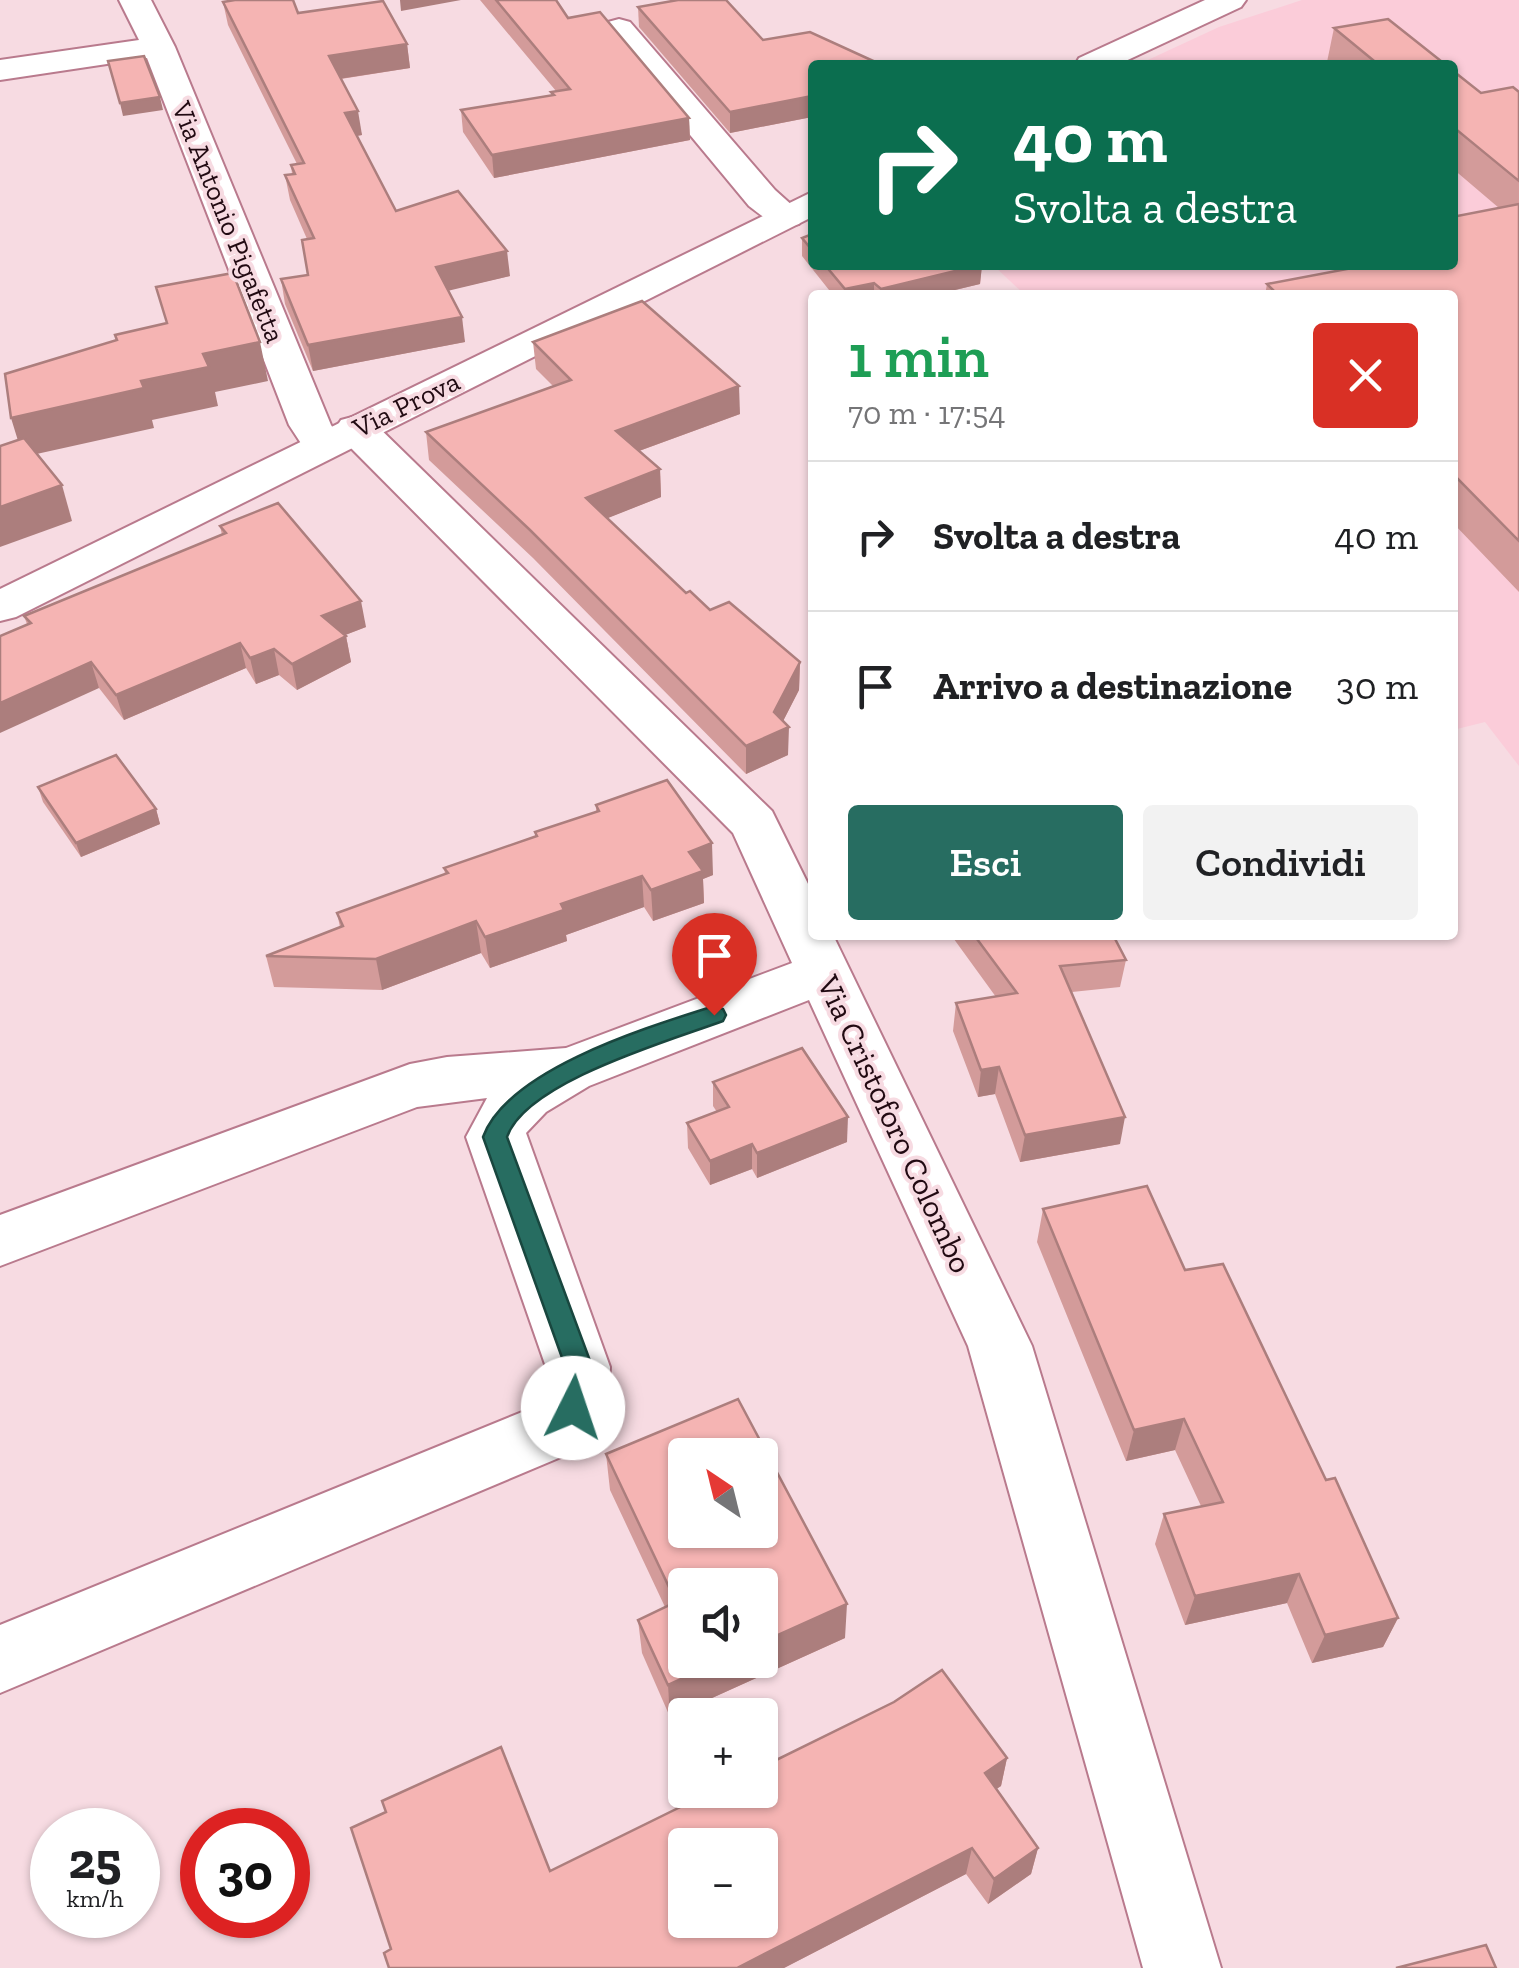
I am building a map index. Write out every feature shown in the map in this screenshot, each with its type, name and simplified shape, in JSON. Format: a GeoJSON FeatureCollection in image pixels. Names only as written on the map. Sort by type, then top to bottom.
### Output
{"type":"FeatureCollection","features":[{"type":"Feature","properties":{"kind":"street","name":"Via Antonio Pigafetta"},"geometry":{"type":"LineString","coordinates":[[135,0],[160,47],[310,425],[339,437]]}},
{"type":"Feature","properties":{"kind":"street"},"geometry":{"type":"LineString","coordinates":[[1102,60],[1230,0]]}},
{"type":"Feature","properties":{"kind":"street"},"geometry":{"type":"LineString","coordinates":[[619,29],[762,198],[799,209]]}},
{"type":"Feature","properties":{"kind":"street"},"geometry":{"type":"LineString","coordinates":[[0,70],[160,47]]}},
{"type":"Feature","properties":{"kind":"street","name":"Via Prova"},"geometry":{"type":"LineString","coordinates":[[0,607],[799,209]]}},
{"type":"Feature","properties":{"kind":"street","name":"Via Cristoforo Colombo"},"geometry":{"type":"LineString","coordinates":[[339,437],[754,824],[808,939]]}},
{"type":"Feature","properties":{"kind":"street","name":"Via Cristoforo Colombo"},"geometry":{"type":"LineString","coordinates":[[808,940],[1000,1346],[1182,1968]]}},
{"type":"Feature","properties":{"kind":"street"},"geometry":{"type":"LineString","coordinates":[[495,1137],[501,1121],[526,1096],[569,1070],[824,973]]}},
{"type":"Feature","properties":{"kind":"street"},"geometry":{"type":"LineString","coordinates":[[0,1242],[410,1086],[446,1079],[569,1070]]}},
{"type":"Feature","properties":{"kind":"street"},"geometry":{"type":"LineString","coordinates":[[0,1660],[550,1431],[573,1408],[578,1366],[495,1137],[470,1097],[446,1079]]}},
{"type":"Feature","properties":{"kind":"shaded area"},"geometry":{"type":"Polygon","coordinates":[[[1302,0],[1519,0],[1519,766],[1485,722],[1458,729],[1458,290],[1020,290],[998,270],[1458,270],[1458,60],[1148,60],[1219,27],[1302,0]]]}},
{"type":"Feature","properties":{"kind":"building"},"geometry":{"type":"Polygon","coordinates":[[[293,0],[298,13],[383,1],[407,44],[329,56],[358,111],[345,113],[396,211],[458,191],[507,251],[436,267],[462,317],[308,345],[281,279],[308,275],[302,240],[314,238],[285,175],[295,174],[291,165],[304,163],[223,2],[293,0]]]}},
{"type":"Feature","properties":{"kind":"building"},"geometry":{"type":"Polygon","coordinates":[[[496,0],[556,0],[568,18],[600,12],[689,118],[492,155],[461,110],[570,89],[496,0]]]}},
{"type":"Feature","properties":{"kind":"building"},"geometry":{"type":"Polygon","coordinates":[[[678,0],[726,0],[763,40],[810,32],[871,60],[808,60],[808,97],[730,112],[638,7],[678,0]]]}},
{"type":"Feature","properties":{"kind":"building"},"geometry":{"type":"Polygon","coordinates":[[[1388,19],[1440,60],[1373,60],[1334,28],[1388,19]]]}},
{"type":"Feature","properties":{"kind":"building"},"geometry":{"type":"Polygon","coordinates":[[[144,56],[160,97],[120,103],[108,61],[144,56]]]}},
{"type":"Feature","properties":{"kind":"building"},"geometry":{"type":"Polygon","coordinates":[[[1458,75],[1481,93],[1513,87],[1519,92],[1519,181],[1458,131],[1458,75]]]}},
{"type":"Feature","properties":{"kind":"building"},"geometry":{"type":"Polygon","coordinates":[[[1519,204],[1519,541],[1458,479],[1458,290],[1273,290],[1267,284],[1341,270],[1458,270],[1458,216],[1519,204]]]}},
{"type":"Feature","properties":{"kind":"building"},"geometry":{"type":"Polygon","coordinates":[[[829,270],[959,270],[881,289],[874,283],[845,289],[829,270]]]}},
{"type":"Feature","properties":{"kind":"building"},"geometry":{"type":"Polygon","coordinates":[[[233,273],[260,342],[203,354],[209,367],[141,381],[144,388],[11,418],[5,374],[117,340],[115,335],[167,323],[156,287],[233,273]]]}},
{"type":"Feature","properties":{"kind":"building"},"geometry":{"type":"Polygon","coordinates":[[[642,301],[739,386],[616,431],[660,469],[586,498],[686,593],[690,591],[710,610],[729,602],[800,662],[774,712],[789,727],[746,746],[426,432],[571,380],[533,342],[642,301]]]}},
{"type":"Feature","properties":{"kind":"building"},"geometry":{"type":"Polygon","coordinates":[[[24,438],[62,485],[0,507],[0,446],[24,438]]]}},
{"type":"Feature","properties":{"kind":"building"},"geometry":{"type":"Polygon","coordinates":[[[278,503],[361,601],[322,616],[346,636],[292,664],[274,649],[250,658],[240,643],[116,695],[91,662],[0,703],[0,636],[31,623],[24,616],[226,533],[220,526],[278,503]]]}},
{"type":"Feature","properties":{"kind":"building"},"geometry":{"type":"Polygon","coordinates":[[[116,755],[156,809],[76,843],[38,787],[116,755]]]}},
{"type":"Feature","properties":{"kind":"building"},"geometry":{"type":"Polygon","coordinates":[[[667,780],[712,843],[689,852],[703,871],[651,890],[642,876],[561,904],[564,910],[485,937],[476,921],[376,959],[266,956],[343,926],[337,913],[448,873],[444,868],[537,836],[535,832],[599,811],[596,805],[667,780]]]}},
{"type":"Feature","properties":{"kind":"building"},"geometry":{"type":"Polygon","coordinates":[[[978,940],[1116,940],[1126,960],[1060,966],[1125,1117],[1025,1135],[999,1067],[981,1070],[956,1003],[1017,993],[978,940]]]}},
{"type":"Feature","properties":{"kind":"building"},"geometry":{"type":"Polygon","coordinates":[[[802,1048],[848,1117],[757,1153],[752,1144],[710,1161],[687,1123],[729,1107],[713,1082],[802,1048]]]}},
{"type":"Feature","properties":{"kind":"building"},"geometry":{"type":"Polygon","coordinates":[[[1147,1186],[1185,1270],[1223,1264],[1326,1480],[1335,1478],[1398,1618],[1325,1635],[1299,1574],[1195,1596],[1164,1514],[1223,1502],[1184,1419],[1134,1430],[1043,1209],[1147,1186]]]}},
{"type":"Feature","properties":{"kind":"building"},"geometry":{"type":"Polygon","coordinates":[[[738,1399],[759,1438],[668,1438],[668,1548],[778,1548],[778,1474],[847,1604],[778,1635],[778,1568],[668,1568],[668,1585],[606,1454],[738,1399]]]}},
{"type":"Feature","properties":{"kind":"building"},"geometry":{"type":"Polygon","coordinates":[[[668,1606],[668,1678],[683,1678],[668,1685],[638,1620],[668,1606]]]}},
{"type":"Feature","properties":{"kind":"building"},"geometry":{"type":"Polygon","coordinates":[[[942,1670],[1007,1758],[985,1773],[1038,1848],[994,1879],[972,1848],[737,1968],[389,1968],[384,1953],[391,1949],[351,1828],[386,1812],[382,1801],[501,1747],[550,1871],[678,1808],[778,1808],[778,1759],[894,1702],[942,1670]]]}},
{"type":"Feature","properties":{"kind":"building"},"geometry":{"type":"Polygon","coordinates":[[[1486,1945],[1496,1968],[1396,1968],[1486,1945]]]}},
{"type":"Feature","properties":{"kind":"route"},"geometry":{"type":"LineString","coordinates":[[573,1408],[578,1366],[495,1137],[501,1121],[526,1096],[569,1070],[714,1015]]}}]}
